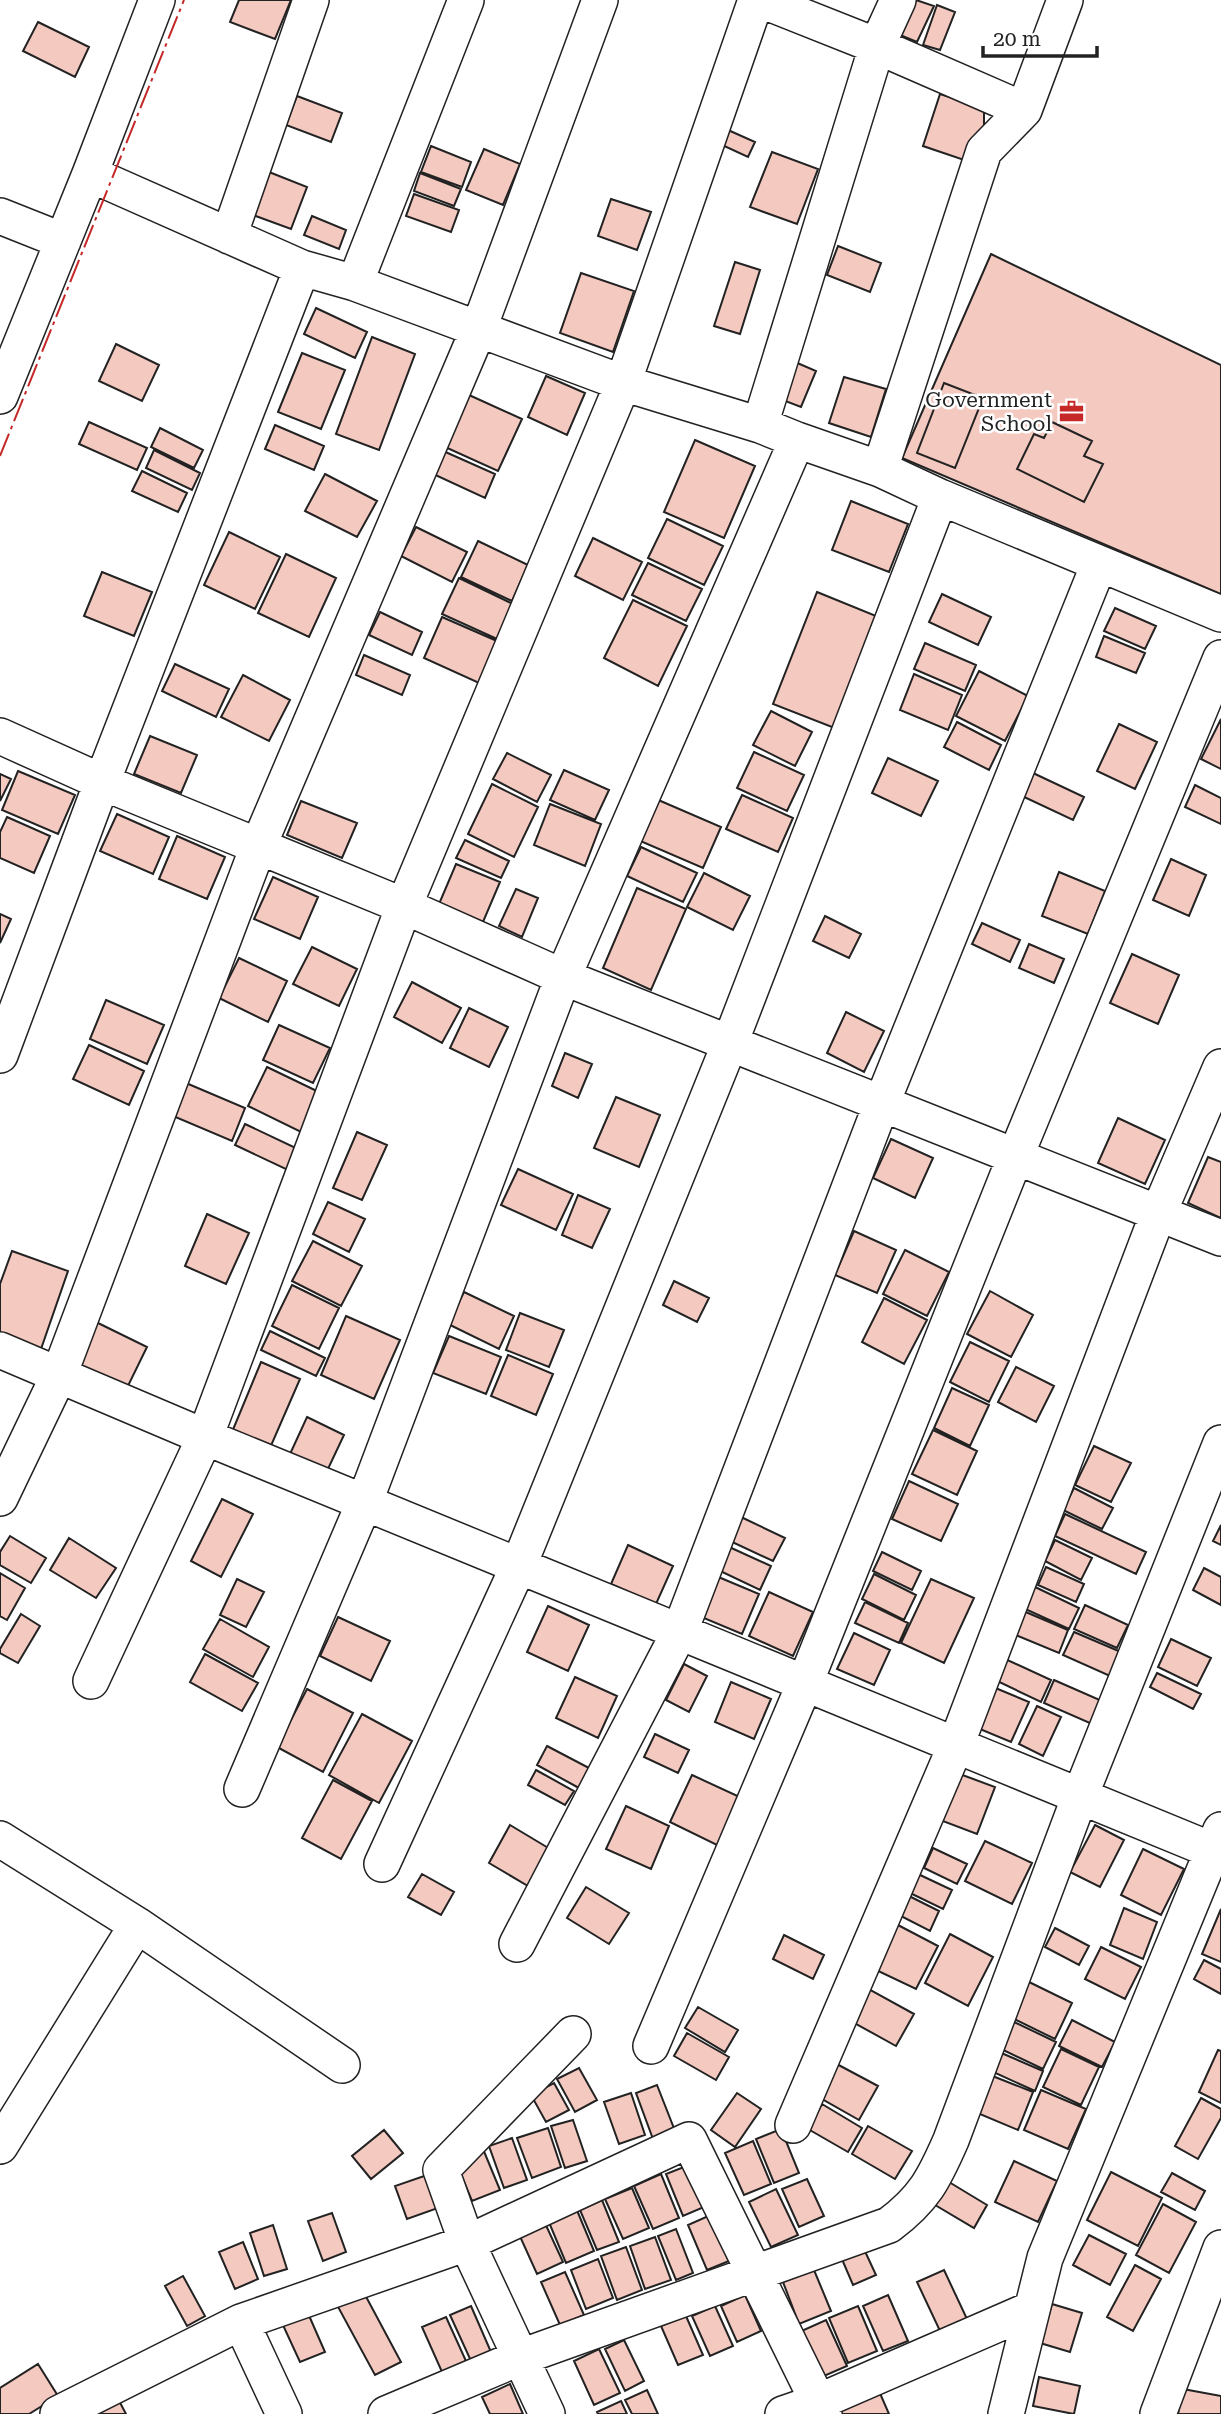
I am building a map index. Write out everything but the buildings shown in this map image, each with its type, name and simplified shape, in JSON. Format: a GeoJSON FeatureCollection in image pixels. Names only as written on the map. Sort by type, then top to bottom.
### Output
{"type":"FeatureCollection","features":[{"type":"Feature","properties":{"kind":"street"},"geometry":{"type":"LineString","coordinates":[[0,396],[157,0]]}},
{"type":"Feature","properties":{"kind":"street"},"geometry":{"type":"LineString","coordinates":[[229,236],[311,0]]}},
{"type":"Feature","properties":{"kind":"street"},"geometry":{"type":"LineString","coordinates":[[355,283],[466,0]]}},
{"type":"Feature","properties":{"kind":"street"},"geometry":{"type":"LineString","coordinates":[[0,1498],[59,1375],[258,847],[480,328],[600,0]]}},
{"type":"Feature","properties":{"kind":"street"},"geometry":{"type":"LineString","coordinates":[[92,1681],[205,1437],[404,906],[623,383],[758,0],[877,46],[1024,110]]}},
{"type":"Feature","properties":{"kind":"street"},"geometry":{"type":"LineString","coordinates":[[760,425],[877,46],[898,0]]}},
{"type":"Feature","properties":{"kind":"street"},"geometry":{"type":"LineString","coordinates":[[880,469],[984,152],[1024,110],[1065,0]]}},
{"type":"Feature","properties":{"kind":"street"},"geometry":{"type":"LineString","coordinates":[[90,174],[302,268],[355,283],[623,383],[760,425],[880,469],[940,497],[1221,614]]}},
{"type":"Feature","properties":{"kind":"street"},"geometry":{"type":"LineString","coordinates":[[0,216],[63,241]]}},
{"type":"Feature","properties":{"kind":"street"},"geometry":{"type":"LineString","coordinates":[[0,1055],[102,782],[302,268]]}},
{"type":"Feature","properties":{"kind":"street"},"geometry":{"type":"LineString","coordinates":[[242,1789],[365,1502],[563,977],[797,440]]}},
{"type":"Feature","properties":{"kind":"street"},"geometry":{"type":"LineString","coordinates":[[382,1864],[519,1565],[730,1043],[940,497]]}},
{"type":"Feature","properties":{"kind":"street"},"geometry":{"type":"LineString","coordinates":[[517,1944],[680,1631],[881,1105],[1099,564]]}},
{"type":"Feature","properties":{"kind":"street"},"geometry":{"type":"LineString","coordinates":[[651,2046],[805,1683],[1016,1155],[1221,658]]}},
{"type":"Feature","properties":{"kind":"street"},"geometry":{"type":"LineString","coordinates":[[0,736],[102,782],[404,906],[563,977],[1221,1238]]}},
{"type":"Feature","properties":{"kind":"street"},"geometry":{"type":"LineString","coordinates":[[793,2124],[956,1745],[1158,1214],[1221,1067]]}},
{"type":"Feature","properties":{"kind":"street"},"geometry":{"type":"LineString","coordinates":[[0,1350],[205,1437],[1080,1796],[1218,1844],[1045,2258],[1006,2414]]}},
{"type":"Feature","properties":{"kind":"street"},"geometry":{"type":"LineString","coordinates":[[386,2414],[521,2357],[889,2225],[912,2208],[935,2177],[951,2140],[1080,1796],[1221,1443]]}},
{"type":"Feature","properties":{"kind":"street"},"geometry":{"type":"LineString","coordinates":[[0,1839],[136,1925],[342,2065]]}},
{"type":"Feature","properties":{"kind":"street"},"geometry":{"type":"LineString","coordinates":[[0,2146],[136,1925]]}},
{"type":"Feature","properties":{"kind":"street"},"geometry":{"type":"LineString","coordinates":[[547,2414],[467,2243],[442,2170],[573,2034]]}},
{"type":"Feature","properties":{"kind":"street"},"geometry":{"type":"LineString","coordinates":[[58,2414],[241,2322],[467,2243],[689,2140],[821,2408]]}},
{"type":"Feature","properties":{"kind":"street"},"geometry":{"type":"LineString","coordinates":[[1158,2414],[1221,2248]]}},
{"type":"Feature","properties":{"kind":"street"},"geometry":{"type":"LineString","coordinates":[[783,2414],[821,2408],[1032,2309]]}},
{"type":"Feature","properties":{"kind":"street"},"geometry":{"type":"LineString","coordinates":[[241,2322],[284,2414]]}},
{"type":"Feature","properties":{"kind":"power"},"geometry":{"type":"LineString","coordinates":[[0,456],[184,0]]}},
{"type":"Feature","properties":{"kind":"place","name":"Government School"},"geometry":{"type":"Point","coordinates":[1072,412]}}]}
